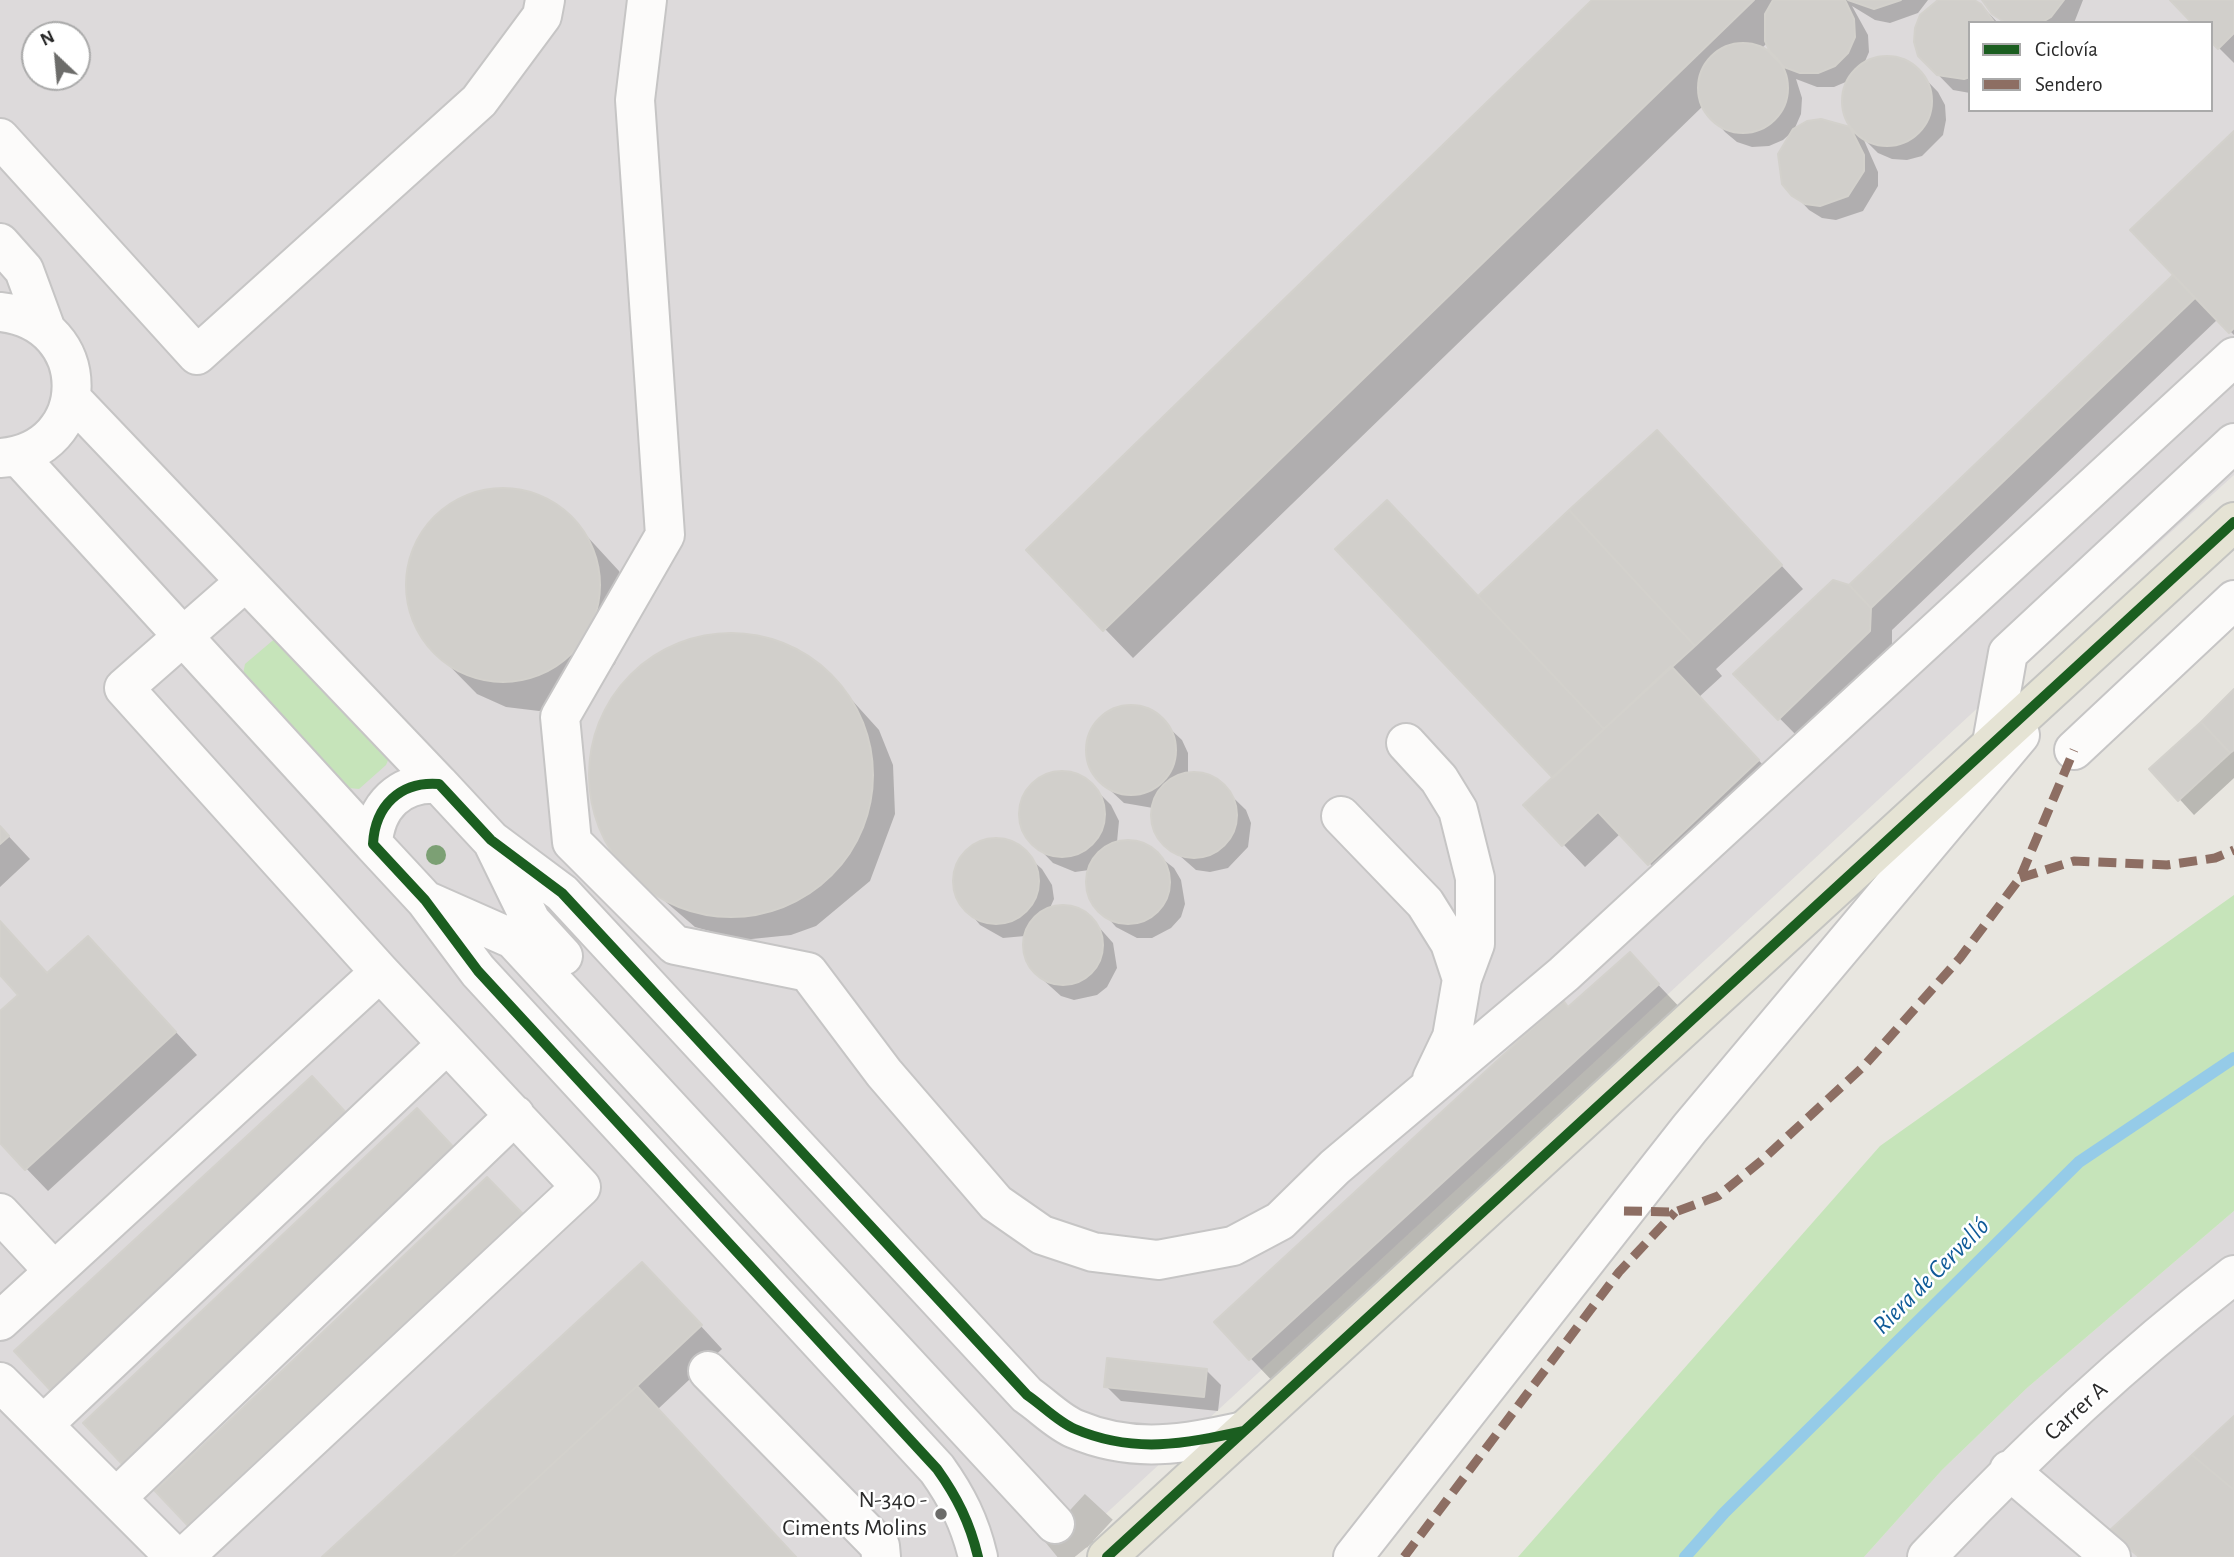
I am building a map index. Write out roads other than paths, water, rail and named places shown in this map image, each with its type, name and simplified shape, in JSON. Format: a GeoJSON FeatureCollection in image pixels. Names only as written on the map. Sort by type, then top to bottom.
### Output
{"type":"FeatureCollection","features":[{"type":"Feature","properties":{"kind":"main road"},"geometry":{"type":"LineString","coordinates":[[1107,1557],[2234,522]]}},
{"type":"Feature","properties":{"kind":"street"},"geometry":{"type":"LineString","coordinates":[[0,138],[197,355],[480,101],[542,16],[545,0]]}},
{"type":"Feature","properties":{"kind":"street"},"geometry":{"type":"LineString","coordinates":[[648,0],[635,100],[665,535],[560,717],[572,842],[676,945],[808,972],[884,1073],[996,1203],[1042,1235],[1093,1252],[1158,1260],[1233,1246],[1280,1221],[1335,1167],[1564,974],[2234,357]]}},
{"type":"Feature","properties":{"kind":"street"},"geometry":{"type":"LineString","coordinates":[[0,243],[24,270],[45,327]]}},
{"type":"Feature","properties":{"kind":"street"},"geometry":{"type":"LineString","coordinates":[[0,312],[20,314],[45,327],[62,346],[72,373],[71,398],[65,418],[50,439],[9,457],[183,635],[425,900],[478,971],[937,1469],[960,1502],[972,1530],[978,1557]]}},
{"type":"Feature","properties":{"kind":"street"},"geometry":{"type":"LineString","coordinates":[[71,398],[491,840],[562,893],[1027,1395],[1073,1429],[1129,1444],[1179,1445],[1244,1431]]}},
{"type":"Feature","properties":{"kind":"street"},"geometry":{"type":"LineString","coordinates":[[1992,743],[2008,653],[2234,443]]}},
{"type":"Feature","properties":{"kind":"street"},"geometry":{"type":"LineString","coordinates":[[184,1557],[581,1187],[380,972],[124,688],[245,582]]}},
{"type":"Feature","properties":{"kind":"street"},"geometry":{"type":"LineString","coordinates":[[2074,750],[2234,600]]}},
{"type":"Feature","properties":{"kind":"street"},"geometry":{"type":"LineString","coordinates":[[1353,1557],[1690,1128],[2089,654]]}},
{"type":"Feature","properties":{"kind":"street"},"geometry":{"type":"LineString","coordinates":[[1406,743],[1439,779],[1458,810],[1475,878],[1475,944],[1462,979],[1452,1037],[1427,1090]]}},
{"type":"Feature","properties":{"kind":"street"},"geometry":{"type":"LineString","coordinates":[[373,844],[374,825],[381,809],[393,796],[411,786],[439,784]]}},
{"type":"Feature","properties":{"kind":"street"},"geometry":{"type":"LineString","coordinates":[[1341,816],[1425,903],[1450,943],[1462,979]]}},
{"type":"Feature","properties":{"kind":"street"},"geometry":{"type":"LineString","coordinates":[[425,900],[513,939],[1063,1516],[531,921],[491,840]]}},
{"type":"Feature","properties":{"kind":"street"},"geometry":{"type":"LineString","coordinates":[[0,1321],[380,972]]}},
{"type":"Feature","properties":{"kind":"street"},"geometry":{"type":"LineString","coordinates":[[43,1425],[447,1044]]}},
{"type":"Feature","properties":{"kind":"street"},"geometry":{"type":"LineString","coordinates":[[116,1498],[515,1115]]}},
{"type":"Feature","properties":{"kind":"street"},"geometry":{"type":"LineString","coordinates":[[0,1213],[53,1270]]}},
{"type":"Feature","properties":{"kind":"street","name":"Carrer A"},"geometry":{"type":"LineString","coordinates":[[1927,1557],[2009,1470],[2186,1312],[2234,1275]]}},
{"type":"Feature","properties":{"kind":"street"},"geometry":{"type":"LineString","coordinates":[[708,1371],[880,1546],[881,1557]]}},
{"type":"Feature","properties":{"kind":"street"},"geometry":{"type":"LineString","coordinates":[[0,1382],[176,1557]]}},
{"type":"Feature","properties":{"kind":"street"},"geometry":{"type":"LineString","coordinates":[[2009,1470],[2111,1557]]}},
{"type":"Feature","properties":{"kind":"waterway","name":"Riera de Cervelló"},"geometry":{"type":"LineString","coordinates":[[1685,1557],[1724,1513],[2079,1162],[2234,1058]]}},
{"type":"Feature","properties":{"kind":"tunnel"},"geometry":{"type":"LineString","coordinates":[[1072,1508],[1125,1557]]}},
{"type":"Feature","properties":{"kind":"tunnel"},"geometry":{"type":"LineString","coordinates":[[1055,1524],[1082,1557]]}},
{"type":"Feature","properties":{"kind":"place","name":"N-340 - Ciments Molins"},"geometry":{"type":"Point","coordinates":[941,1514]}}]}
